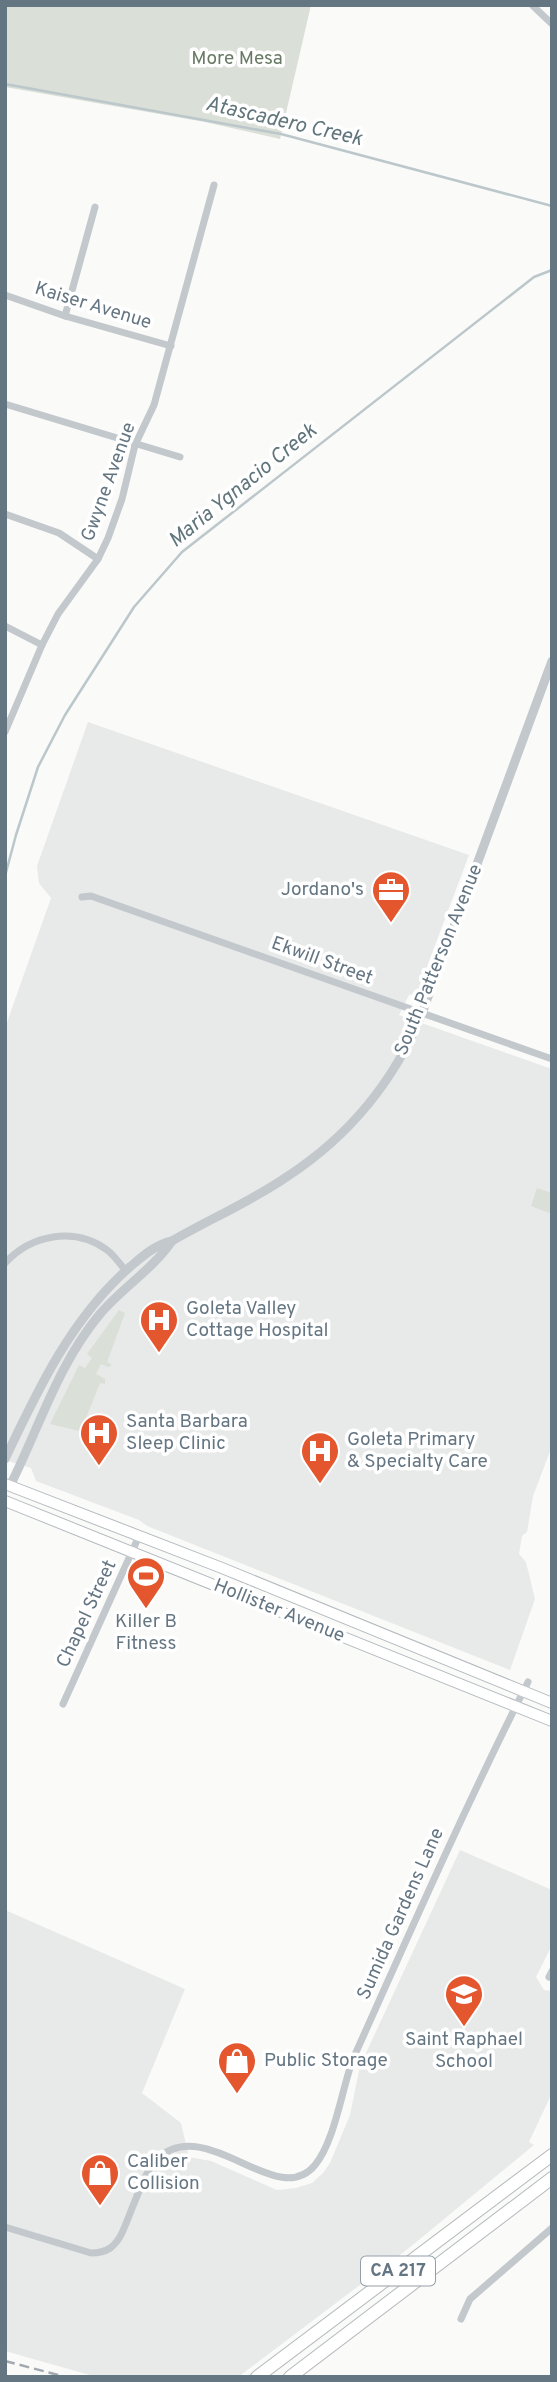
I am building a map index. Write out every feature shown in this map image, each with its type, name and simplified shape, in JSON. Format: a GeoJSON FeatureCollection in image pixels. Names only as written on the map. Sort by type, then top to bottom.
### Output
{"type":"FeatureCollection","features":[{"type":"Feature","properties":{"kind":"highway","name":"CA 217"},"geometry":{"type":"LineString","coordinates":[[257,2377],[552,2152]]}},
{"type":"Feature","properties":{"kind":"highway","name":"CA 217"},"geometry":{"type":"LineString","coordinates":[[290,2377],[552,2178]]}},
{"type":"Feature","properties":{"kind":"highway"},"geometry":{"type":"LineString","coordinates":[[521,2201],[552,2185]]}},
{"type":"Feature","properties":{"kind":"main road","name":"Hollister Avenue"},"geometry":{"type":"LineString","coordinates":[[6,1491],[139,1536],[525,1687],[552,1703]]}},
{"type":"Feature","properties":{"kind":"main road","name":"Hollister Avenue"},"geometry":{"type":"LineString","coordinates":[[6,1491],[132,1552],[552,1721]]}},
{"type":"Feature","properties":{"kind":"street"},"geometry":{"type":"LineString","coordinates":[[532,5],[552,24]]}},
{"type":"Feature","properties":{"kind":"street","name":"Gwyne Avenue"},"geometry":{"type":"LineString","coordinates":[[5,732],[42,645],[58,614],[98,559],[118,511],[135,445],[154,405],[214,185]]}},
{"type":"Feature","properties":{"kind":"street"},"geometry":{"type":"LineString","coordinates":[[65,316],[95,207]]}},
{"type":"Feature","properties":{"kind":"street","name":"Kaiser Avenue"},"geometry":{"type":"LineString","coordinates":[[5,296],[171,346]]}},
{"type":"Feature","properties":{"kind":"street"},"geometry":{"type":"LineString","coordinates":[[5,404],[180,457]]}},
{"type":"Feature","properties":{"kind":"street"},"geometry":{"type":"LineString","coordinates":[[5,514],[59,533],[98,559]]}},
{"type":"Feature","properties":{"kind":"street"},"geometry":{"type":"LineString","coordinates":[[5,626],[42,645]]}},
{"type":"Feature","properties":{"kind":"street","name":"South Patterson Avenue"},"geometry":{"type":"LineString","coordinates":[[5,1459],[34,1397],[63,1348],[100,1297],[126,1271],[158,1244],[172,1241],[288,1176],[334,1140],[386,1082],[422,1013],[552,661]]}},
{"type":"Feature","properties":{"kind":"street","name":"Ekwill Street"},"geometry":{"type":"LineString","coordinates":[[82,898],[91,896],[552,1059]]}},
{"type":"Feature","properties":{"kind":"street"},"geometry":{"type":"LineString","coordinates":[[5,1263],[34,1241],[57,1236],[79,1237],[107,1250],[126,1271]]}},
{"type":"Feature","properties":{"kind":"street","name":"South Patterson Avenue"},"geometry":{"type":"LineString","coordinates":[[6,1491],[49,1398],[83,1336],[116,1296],[163,1253],[172,1241]]}},
{"type":"Feature","properties":{"kind":"street","name":"Chapel Street"},"geometry":{"type":"LineString","coordinates":[[63,1704],[139,1536]]}},
{"type":"Feature","properties":{"kind":"street","name":"Sumida Gardens Lane"},"geometry":{"type":"LineString","coordinates":[[5,2227],[91,2253],[109,2249],[117,2243],[152,2166],[167,2151],[181,2146],[195,2145],[209,2149],[276,2176],[289,2178],[302,2175],[316,2165],[340,2107],[344,2083],[354,2059],[525,1687]]}},
{"type":"Feature","properties":{"kind":"street"},"geometry":{"type":"LineString","coordinates":[[461,2319],[470,2299],[552,2228]]}},
{"type":"Feature","properties":{"kind":"shaded area"},"geometry":{"type":"Polygon","coordinates":[[[88,722],[469,855],[417,993],[409,995],[399,1015],[552,1069],[552,1446],[533,1496],[527,1532],[522,1536],[519,1554],[526,1562],[535,1599],[510,1670],[36,1481],[31,1468],[5,1460],[5,1028],[51,898],[39,883],[37,866],[88,722]]]}},
{"type":"Feature","properties":{"kind":"shaded area"},"geometry":{"type":"Polygon","coordinates":[[[460,1850],[552,1890],[552,1945],[536,1977],[544,1990],[552,1991],[552,2093],[529,2142],[534,2145],[409,2248],[238,2377],[97,2377],[5,2351],[5,1910],[185,1989],[142,2093],[181,2123],[189,2157],[211,2161],[277,2190],[296,2188],[312,2183],[330,2163],[350,2115],[360,2066],[460,1850]]]}},
{"type":"Feature","properties":{"kind":"green space","name":"More Mesa"},"geometry":{"type":"Polygon","coordinates":[[[5,5],[311,5],[280,139],[205,122],[5,87],[5,5]]]}},
{"type":"Feature","properties":{"kind":"green space"},"geometry":{"type":"Polygon","coordinates":[[[537,1188],[552,1193],[552,1214],[531,1206],[537,1188]]]}},
{"type":"Feature","properties":{"kind":"green space"},"geometry":{"type":"Polygon","coordinates":[[[119,1310],[125,1313],[107,1362],[112,1365],[108,1367],[101,1364],[96,1374],[105,1379],[105,1384],[100,1383],[86,1418],[90,1425],[88,1433],[50,1424],[79,1365],[85,1368],[92,1358],[87,1354],[119,1310]]]}},
{"type":"Feature","properties":{"kind":"waterway","name":"Atascadero Creek"},"geometry":{"type":"LineString","coordinates":[[5,84],[281,134],[552,206]]}},
{"type":"Feature","properties":{"kind":"waterway","name":"Maria Ygnacio Creek"},"geometry":{"type":"LineString","coordinates":[[5,876],[38,767],[65,715],[134,607],[182,552],[534,277],[552,270]]}},
{"type":"Feature","properties":{"kind":"railway"},"geometry":{"type":"LineString","coordinates":[[5,2361],[66,2377]]}},
{"type":"Feature","properties":{"kind":"place","name":"Jordano's"},"geometry":{"type":"Point","coordinates":[391,924]}},
{"type":"Feature","properties":{"kind":"place","name":"Goleta Valley Cottage Hospital"},"geometry":{"type":"Point","coordinates":[159,1354]}},
{"type":"Feature","properties":{"kind":"place","name":"Santa Barbara Sleep Clinic"},"geometry":{"type":"Point","coordinates":[99,1467]}},
{"type":"Feature","properties":{"kind":"place","name":"Goleta Primary & Specialty Care"},"geometry":{"type":"Point","coordinates":[320,1485]}},
{"type":"Feature","properties":{"kind":"place","name":"Killer B Fitness"},"geometry":{"type":"Point","coordinates":[146,1610]}},
{"type":"Feature","properties":{"kind":"place","name":"Saint Raphael School"},"geometry":{"type":"Point","coordinates":[464,2028]}},
{"type":"Feature","properties":{"kind":"place","name":"Public Storage"},"geometry":{"type":"Point","coordinates":[237,2095]}},
{"type":"Feature","properties":{"kind":"place","name":"Caliber Collision"},"geometry":{"type":"Point","coordinates":[100,2207]}}]}
